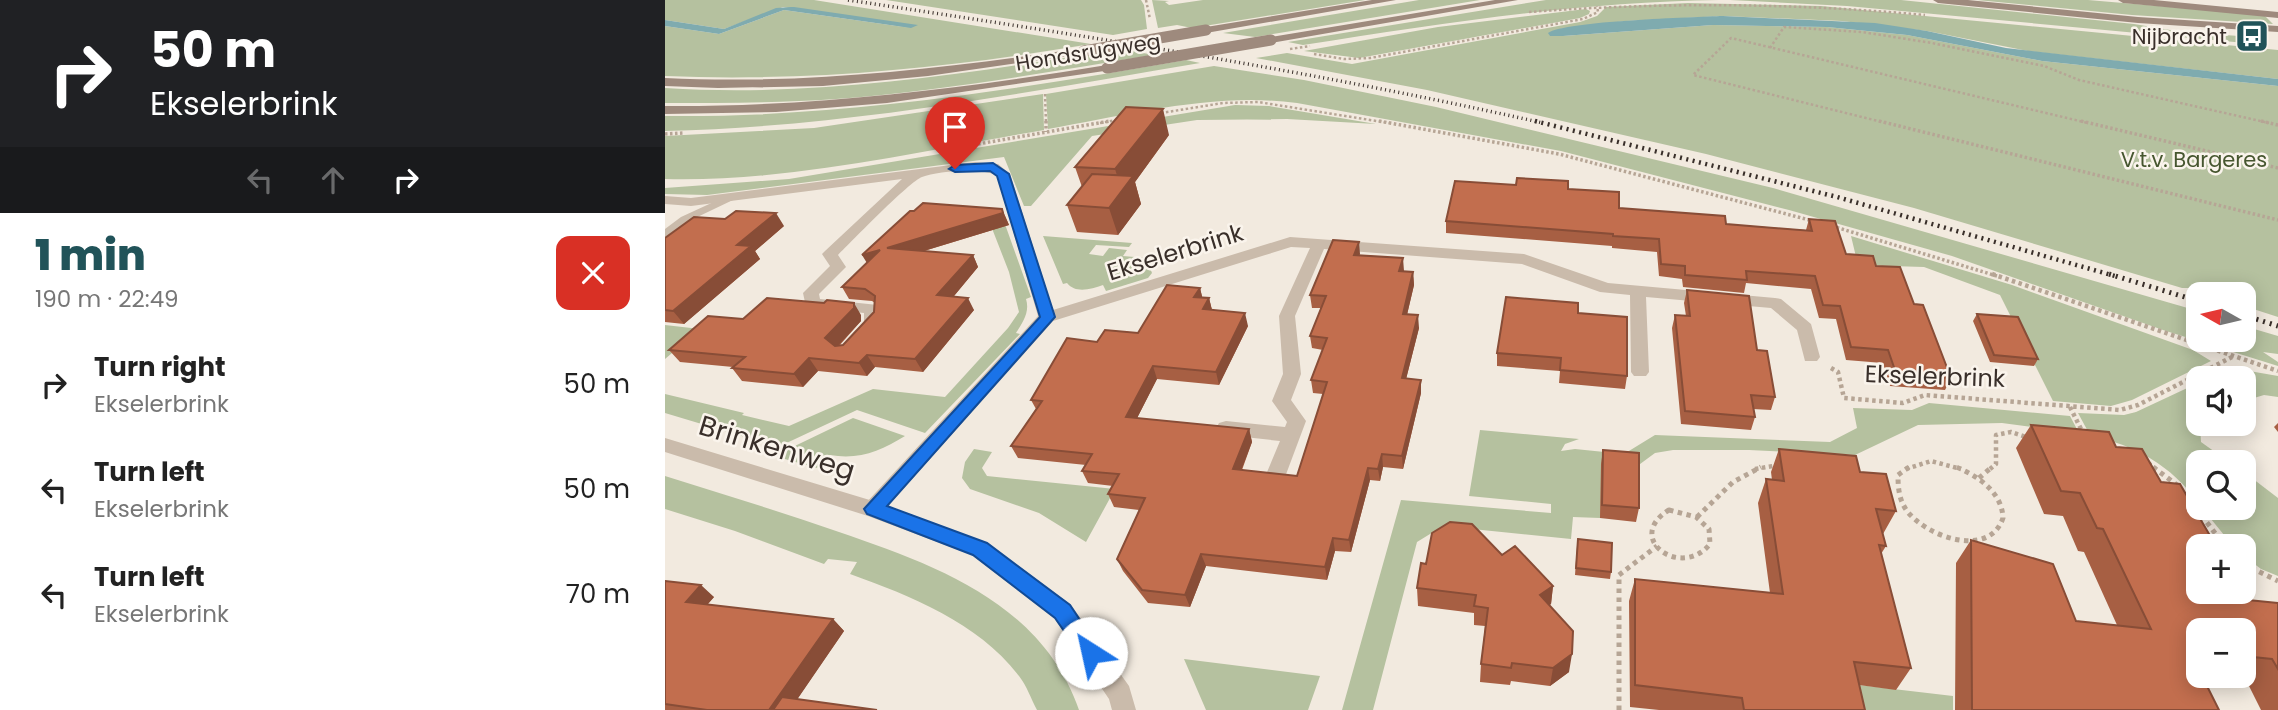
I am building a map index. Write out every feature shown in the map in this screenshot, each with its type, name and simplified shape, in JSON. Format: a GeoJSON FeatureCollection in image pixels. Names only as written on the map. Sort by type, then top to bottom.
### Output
{"type":"FeatureCollection","features":[{"type":"Feature","properties":{"kind":"main road","name":"Hondsrugweg"},"geometry":{"type":"LineString","coordinates":[[665,82],[771,85],[856,80],[950,70],[1084,51],[1391,0]]}},
{"type":"Feature","properties":{"kind":"main road","name":"Hondsrugweg"},"geometry":{"type":"LineString","coordinates":[[665,110],[792,108],[957,92],[1513,0]]}},
{"type":"Feature","properties":{"kind":"main road"},"geometry":{"type":"LineString","coordinates":[[1938,0],[2106,17],[2278,29]]}},
{"type":"Feature","properties":{"kind":"main road"},"geometry":{"type":"LineString","coordinates":[[2123,0],[2278,15]]}},
{"type":"Feature","properties":{"kind":"street"},"geometry":{"type":"LineString","coordinates":[[667,202],[691,202],[975,166],[993,167],[1003,174],[1047,317],[873,509]]}},
{"type":"Feature","properties":{"kind":"street"},"geometry":{"type":"LineString","coordinates":[[854,341],[872,323],[872,309],[812,303],[811,293],[838,267],[830,254],[916,174]]}},
{"type":"Feature","properties":{"kind":"street","name":"Ekselerbrink"},"geometry":{"type":"LineString","coordinates":[[1047,317],[1290,242],[1524,259],[1606,288],[1775,303],[1805,328],[1811,357]]}},
{"type":"Feature","properties":{"kind":"street"},"geometry":{"type":"LineString","coordinates":[[1275,477],[1297,421],[1281,401],[1292,374],[1287,316],[1319,244]]}},
{"type":"Feature","properties":{"kind":"street"},"geometry":{"type":"LineString","coordinates":[[1638,291],[1640,372]]}},
{"type":"Feature","properties":{"kind":"street"},"geometry":{"type":"LineString","coordinates":[[1211,426],[1292,435]]}},
{"type":"Feature","properties":{"kind":"street","name":"Brinkenweg"},"geometry":{"type":"LineString","coordinates":[[665,445],[873,509],[980,549],[1063,612],[1120,694],[1124,710]]}},
{"type":"Feature","properties":{"kind":"lane"},"geometry":{"type":"LineString","coordinates":[[665,234],[685,219],[731,197]]}},
{"type":"Feature","properties":{"kind":"path"},"geometry":{"type":"LineString","coordinates":[[1770,48],[1784,27],[1900,37],[2044,65],[2079,80],[2278,125]]}},
{"type":"Feature","properties":{"kind":"path"},"geometry":{"type":"LineString","coordinates":[[2278,168],[1731,38],[1693,75],[2278,220]]}},
{"type":"Feature","properties":{"kind":"path"},"geometry":{"type":"LineString","coordinates":[[1045,92],[1046,132]]}},
{"type":"Feature","properties":{"kind":"path"},"geometry":{"type":"LineString","coordinates":[[1156,114],[1223,103],[1258,102],[1324,111],[1559,154],[1816,222]]}},
{"type":"Feature","properties":{"kind":"path"},"geometry":{"type":"LineString","coordinates":[[965,146],[1129,118]]}},
{"type":"Feature","properties":{"kind":"path"},"geometry":{"type":"LineString","coordinates":[[1829,225],[1967,266],[2278,371]]}},
{"type":"Feature","properties":{"kind":"path","name":"Ekselerbrink"},"geometry":{"type":"LineString","coordinates":[[1811,357],[1838,372],[1844,398],[1903,402],[1925,396],[2120,410],[2137,405],[2233,357]]}},
{"type":"Feature","properties":{"kind":"path"},"geometry":{"type":"LineString","coordinates":[[2070,407],[2087,440]]}},
{"type":"Feature","properties":{"kind":"path"},"geometry":{"type":"LineString","coordinates":[[1979,478],[1996,464],[1996,435],[2011,432],[2035,440]]}},
{"type":"Feature","properties":{"kind":"path"},"geometry":{"type":"LineString","coordinates":[[2143,460],[2176,484],[2216,534]]}},
{"type":"Feature","properties":{"kind":"path"},"geometry":{"type":"LineString","coordinates":[[1931,461],[1948,463],[1979,478],[2000,501],[2003,513],[2001,525],[1994,534],[1983,540],[1967,541],[1941,536],[1918,523],[1905,511],[1898,498],[1899,475],[1906,467],[1931,461]]}},
{"type":"Feature","properties":{"kind":"path"},"geometry":{"type":"LineString","coordinates":[[1697,517],[1712,501],[1753,469],[1768,464],[1780,465]]}},
{"type":"Feature","properties":{"kind":"path"},"geometry":{"type":"LineString","coordinates":[[1885,479],[1897,483]]}},
{"type":"Feature","properties":{"kind":"path"},"geometry":{"type":"LineString","coordinates":[[1681,510],[1697,517],[1704,522],[1710,533],[1709,545],[1702,554],[1690,559],[1675,558],[1653,542],[1649,530],[1658,514],[1681,510]]}},
{"type":"Feature","properties":{"kind":"path"},"geometry":{"type":"LineString","coordinates":[[1619,710],[1619,575],[1657,547]]}},
{"type":"Feature","properties":{"kind":"path"},"geometry":{"type":"LineString","coordinates":[[2256,572],[2278,580]]}},
{"type":"Feature","properties":{"kind":"green space"},"geometry":{"type":"Polygon","coordinates":[[[665,0],[814,0],[1091,44],[985,60],[826,75],[665,76],[665,26],[719,34],[784,10],[911,28],[783,7],[724,29],[665,20],[665,0]]]}},
{"type":"Feature","properties":{"kind":"green space"},"geometry":{"type":"Polygon","coordinates":[[[886,0],[1141,0],[1147,29],[1113,35],[886,0]]]}},
{"type":"Feature","properties":{"kind":"green space"},"geometry":{"type":"Polygon","coordinates":[[[1152,0],[1169,1],[1165,2],[1169,5],[1203,0],[1365,0],[1192,28],[1177,25],[1158,28],[1152,0]]]}},
{"type":"Feature","properties":{"kind":"green space"},"geometry":{"type":"Polygon","coordinates":[[[1419,0],[1480,0],[1255,37],[1223,33],[1419,0]]]}},
{"type":"Feature","properties":{"kind":"green space"},"geometry":{"type":"Polygon","coordinates":[[[1546,0],[1719,0],[1562,9],[1303,45],[1288,42],[1546,0]]]}},
{"type":"Feature","properties":{"kind":"green space"},"geometry":{"type":"Polygon","coordinates":[[[1730,0],[1901,0],[2239,36],[2251,39],[2256,44],[1847,6],[1730,0]]]}},
{"type":"Feature","properties":{"kind":"green space"},"geometry":{"type":"Polygon","coordinates":[[[1977,0],[2088,0],[2264,15],[2273,24],[2132,15],[1977,0]]]}},
{"type":"Feature","properties":{"kind":"green space","name":"V.t.v. Bargeres"},"geometry":{"type":"Polygon","coordinates":[[[1688,3],[1821,6],[2278,50],[2278,79],[2028,51],[1927,31],[1842,21],[1723,16],[1626,21],[1560,29],[1549,35],[1713,25],[1827,27],[1907,35],[2042,61],[2278,86],[2278,317],[2256,310],[2256,282],[2186,282],[2186,288],[2182,288],[1914,208],[1706,154],[1427,90],[1256,58],[1287,53],[1352,64],[1580,22],[1597,16],[1606,7],[1688,3]]]}},
{"type":"Feature","properties":{"kind":"green space"},"geometry":{"type":"Polygon","coordinates":[[[1586,9],[1590,11],[1589,14],[1580,18],[1359,58],[1304,51],[1438,27],[1586,9]]]}},
{"type":"Feature","properties":{"kind":"green space"},"geometry":{"type":"Polygon","coordinates":[[[1121,49],[1154,55],[876,96],[793,101],[665,103],[665,88],[780,90],[837,86],[951,75],[1121,49]]]}},
{"type":"Feature","properties":{"kind":"green space"},"geometry":{"type":"Polygon","coordinates":[[[1186,60],[1200,63],[1000,97],[866,116],[665,131],[665,116],[862,107],[1056,82],[1186,60]]]}},
{"type":"Feature","properties":{"kind":"green space"},"geometry":{"type":"Polygon","coordinates":[[[1214,66],[1304,80],[1436,107],[1773,188],[2186,308],[2186,337],[1952,256],[1789,210],[1561,151],[1297,103],[1266,100],[1235,100],[1172,107],[1048,129],[1046,94],[1214,66]]]}},
{"type":"Feature","properties":{"kind":"green space"},"geometry":{"type":"Polygon","coordinates":[[[1043,94],[1044,130],[855,164],[760,176],[665,179],[665,136],[814,128],[1043,94]]]}},
{"type":"Feature","properties":{"kind":"green space"},"geometry":{"type":"Polygon","coordinates":[[[1235,105],[1269,106],[1376,124],[1287,119],[1197,120],[1092,136],[1031,206],[1024,206],[1004,157],[707,195],[665,194],[665,188],[789,179],[1235,105]]]}},
{"type":"Feature","properties":{"kind":"green space"},"geometry":{"type":"Polygon","coordinates":[[[986,213],[1001,213],[1031,297],[1026,299],[1026,313],[1016,333],[1020,334],[925,433],[857,410],[778,447],[665,413],[665,394],[789,426],[873,389],[945,397],[1008,328],[1019,312],[1009,272],[986,213]]]}},
{"type":"Feature","properties":{"kind":"green space"},"geometry":{"type":"Polygon","coordinates":[[[1043,236],[1132,243],[1129,247],[1096,245],[1089,254],[1103,256],[1109,248],[1127,250],[1123,256],[1146,258],[1152,273],[1148,278],[1106,291],[1103,285],[1075,289],[1067,283],[1063,284],[1043,236]]]}},
{"type":"Feature","properties":{"kind":"green space"},"geometry":{"type":"Polygon","coordinates":[[[1851,236],[2012,285],[2186,347],[2186,352],[2196,352],[2211,361],[2201,366],[2186,366],[2186,373],[2132,400],[2111,406],[2053,401],[2000,295],[1924,267],[1858,265],[1851,236]]]}},
{"type":"Feature","properties":{"kind":"green space"},"geometry":{"type":"Polygon","coordinates":[[[665,325],[700,329],[665,359],[665,325]]]}},
{"type":"Feature","properties":{"kind":"green space"},"geometry":{"type":"Polygon","coordinates":[[[2256,330],[2278,336],[2278,354],[2263,352],[2278,362],[2278,366],[2233,352],[2256,352],[2256,330]]]}},
{"type":"Feature","properties":{"kind":"green space"},"geometry":{"type":"Polygon","coordinates":[[[2256,372],[2278,376],[2278,397],[2264,395],[2256,397],[2256,372]]]}},
{"type":"Feature","properties":{"kind":"green space"},"geometry":{"type":"Polygon","coordinates":[[[2186,389],[2186,436],[2201,436],[2201,442],[2212,450],[2186,450],[2186,487],[2164,468],[2137,451],[2091,437],[2078,413],[2124,415],[2186,389]]]}},
{"type":"Feature","properties":{"kind":"green space"},"geometry":{"type":"Polygon","coordinates":[[[1929,403],[2070,416],[2079,433],[2002,423],[1918,425],[1855,455],[1673,450],[1655,453],[1636,467],[1600,518],[1573,517],[1571,539],[1443,526],[1417,542],[1373,710],[1342,710],[1401,500],[1551,513],[1551,504],[1469,496],[1480,430],[1579,439],[1565,444],[1561,451],[1575,449],[1624,454],[1655,435],[1830,442],[1857,428],[1853,408],[1912,410],[1929,403]]]}},
{"type":"Feature","properties":{"kind":"green space"},"geometry":{"type":"Polygon","coordinates":[[[853,418],[905,436],[869,453],[830,455],[817,468],[774,456],[853,418]]]}},
{"type":"Feature","properties":{"kind":"green space"},"geometry":{"type":"Polygon","coordinates":[[[974,449],[992,452],[982,468],[987,476],[1115,489],[1086,542],[1039,513],[970,489],[962,478],[965,462],[974,449]]]}},
{"type":"Feature","properties":{"kind":"green space"},"geometry":{"type":"Polygon","coordinates":[[[665,476],[875,545],[912,559],[981,593],[1012,615],[1039,642],[1062,673],[1079,710],[1037,710],[1019,676],[1003,657],[984,641],[964,626],[920,602],[850,574],[857,562],[828,559],[824,564],[665,509],[665,476]]]}},
{"type":"Feature","properties":{"kind":"green space"},"geometry":{"type":"Polygon","coordinates":[[[2256,481],[2278,498],[2278,576],[2256,565],[2256,534],[2223,534],[2212,520],[2256,520],[2256,481]]]}},
{"type":"Feature","properties":{"kind":"green space"},"geometry":{"type":"Polygon","coordinates":[[[1184,659],[1320,676],[1308,710],[1206,710],[1184,659]]]}},
{"type":"Feature","properties":{"kind":"green space"},"geometry":{"type":"Polygon","coordinates":[[[1842,683],[1953,696],[1953,710],[1847,710],[1842,683]]]}},
{"type":"Feature","properties":{"kind":"water"},"geometry":{"type":"Polygon","coordinates":[[[791,7],[918,25],[911,28],[784,10],[719,34],[665,26],[665,20],[724,29],[776,8],[791,7]]]}},
{"type":"Feature","properties":{"kind":"water"},"geometry":{"type":"Polygon","coordinates":[[[1723,16],[1875,23],[2006,48],[2278,79],[2278,86],[2042,61],[1907,35],[1827,27],[1713,25],[1563,36],[1550,36],[1548,33],[1578,25],[1723,16]]]}},
{"type":"Feature","properties":{"kind":"building"},"geometry":{"type":"Polygon","coordinates":[[[1126,107],[1163,109],[1115,169],[1075,167],[1126,107]]]}},
{"type":"Feature","properties":{"kind":"building"},"geometry":{"type":"Polygon","coordinates":[[[1092,174],[1133,176],[1109,208],[1067,205],[1092,174]]]}},
{"type":"Feature","properties":{"kind":"building"},"geometry":{"type":"Polygon","coordinates":[[[1517,178],[1568,181],[1568,189],[1619,192],[1619,208],[1725,216],[1726,224],[1812,231],[1809,219],[1835,221],[1846,254],[1873,256],[1876,266],[1900,267],[1914,304],[1923,305],[1951,378],[1896,373],[1888,350],[1851,347],[1840,306],[1823,305],[1815,276],[1746,271],[1747,280],[1685,275],[1685,266],[1661,264],[1659,239],[1446,221],[1455,181],[1516,185],[1517,178]]]}},
{"type":"Feature","properties":{"kind":"building"},"geometry":{"type":"Polygon","coordinates":[[[923,203],[1002,209],[1003,213],[887,248],[973,255],[937,295],[968,298],[915,359],[867,355],[859,363],[809,358],[794,374],[732,368],[745,357],[669,350],[708,316],[743,319],[767,298],[854,303],[854,308],[825,338],[835,346],[843,345],[874,312],[875,296],[865,289],[842,287],[880,250],[862,255],[910,211],[923,203]]]}},
{"type":"Feature","properties":{"kind":"building"},"geometry":{"type":"Polygon","coordinates":[[[736,211],[776,213],[737,245],[751,246],[673,311],[665,310],[665,238],[694,217],[725,219],[736,211]]]}},
{"type":"Feature","properties":{"kind":"building"},"geometry":{"type":"Polygon","coordinates":[[[1333,240],[1359,242],[1354,255],[1403,258],[1399,271],[1413,272],[1403,314],[1418,315],[1402,378],[1421,380],[1402,456],[1382,454],[1378,469],[1368,468],[1349,540],[1333,538],[1325,567],[1201,554],[1185,595],[1142,590],[1117,559],[1145,498],[1108,494],[1119,474],[1082,471],[1092,454],[1011,446],[1042,401],[1031,400],[1067,338],[1097,342],[1105,330],[1138,333],[1167,285],[1200,288],[1194,297],[1209,298],[1203,309],[1245,313],[1216,372],[1153,366],[1126,417],[1249,429],[1233,469],[1297,476],[1327,382],[1311,380],[1327,338],[1310,336],[1326,296],[1310,295],[1333,240]]]}},
{"type":"Feature","properties":{"kind":"building"},"geometry":{"type":"Polygon","coordinates":[[[1687,290],[1749,296],[1757,350],[1767,351],[1775,397],[1751,395],[1755,417],[1685,411],[1675,315],[1690,316],[1687,290]]]}},
{"type":"Feature","properties":{"kind":"building"},"geometry":{"type":"Polygon","coordinates":[[[1506,297],[1578,303],[1578,313],[1627,317],[1627,376],[1560,370],[1561,358],[1497,353],[1506,297]]]}},
{"type":"Feature","properties":{"kind":"building"},"geometry":{"type":"Polygon","coordinates":[[[1977,314],[2018,317],[2038,359],[1994,355],[1977,314]]]}},
{"type":"Feature","properties":{"kind":"building"},"geometry":{"type":"Polygon","coordinates":[[[2031,425],[2109,432],[2116,447],[2142,449],[2161,482],[2180,484],[2186,494],[2186,520],[2201,520],[2209,534],[2186,534],[2186,604],[2256,604],[2256,601],[2278,603],[2278,669],[2272,659],[2256,657],[2256,618],[2186,618],[2186,688],[2208,688],[2219,710],[1972,710],[1971,540],[2053,564],[2076,621],[2151,629],[2103,529],[2097,528],[2080,493],[2061,491],[2031,425]]]}},
{"type":"Feature","properties":{"kind":"building"},"geometry":{"type":"Polygon","coordinates":[[[1779,449],[1856,456],[1860,472],[1886,474],[1896,511],[1876,509],[1886,546],[1879,545],[1911,668],[1854,662],[1865,710],[1744,710],[1742,698],[1635,685],[1635,579],[1783,594],[1766,479],[1784,481],[1779,449]]]}},
{"type":"Feature","properties":{"kind":"building"},"geometry":{"type":"Polygon","coordinates":[[[1603,450],[1639,453],[1639,508],[1602,505],[1603,450]]]}},
{"type":"Feature","properties":{"kind":"building"},"geometry":{"type":"Polygon","coordinates":[[[1450,522],[1472,524],[1502,555],[1515,546],[1553,586],[1540,595],[1573,631],[1572,654],[1553,668],[1512,663],[1511,668],[1481,664],[1488,608],[1474,606],[1476,595],[1417,588],[1421,563],[1426,564],[1432,533],[1450,522]]]}},
{"type":"Feature","properties":{"kind":"building"},"geometry":{"type":"Polygon","coordinates":[[[1578,539],[1612,543],[1611,572],[1576,568],[1578,539]]]}},
{"type":"Feature","properties":{"kind":"building"},"geometry":{"type":"Polygon","coordinates":[[[665,581],[701,585],[686,602],[833,619],[769,710],[707,710],[665,704],[665,581]]]}},
{"type":"Feature","properties":{"kind":"building"},"geometry":{"type":"Polygon","coordinates":[[[782,697],[877,710],[773,710],[782,697]]]}},
{"type":"Feature","properties":{"kind":"railway"},"geometry":{"type":"LineString","coordinates":[[848,0],[1283,70],[1543,123]]}},
{"type":"Feature","properties":{"kind":"railway"},"geometry":{"type":"LineString","coordinates":[[1535,121],[1543,123]]}},
{"type":"Feature","properties":{"kind":"railway"},"geometry":{"type":"LineString","coordinates":[[1543,123],[1837,197],[2115,276]]}},
{"type":"Feature","properties":{"kind":"railway"},"geometry":{"type":"LineString","coordinates":[[2109,274],[2186,297]]}},
{"type":"Feature","properties":{"kind":"railway"},"geometry":{"type":"LineString","coordinates":[[2256,319],[2278,326]]}},
{"type":"Feature","properties":{"kind":"place","name":"Nijbracht"},"geometry":{"type":"Point","coordinates":[2252,36]}},
{"type":"Feature","properties":{"kind":"route"},"geometry":{"type":"LineString","coordinates":[[955,169],[993,167],[1003,174],[1047,317],[873,509],[980,549],[1063,612],[1091,653]]}}]}
